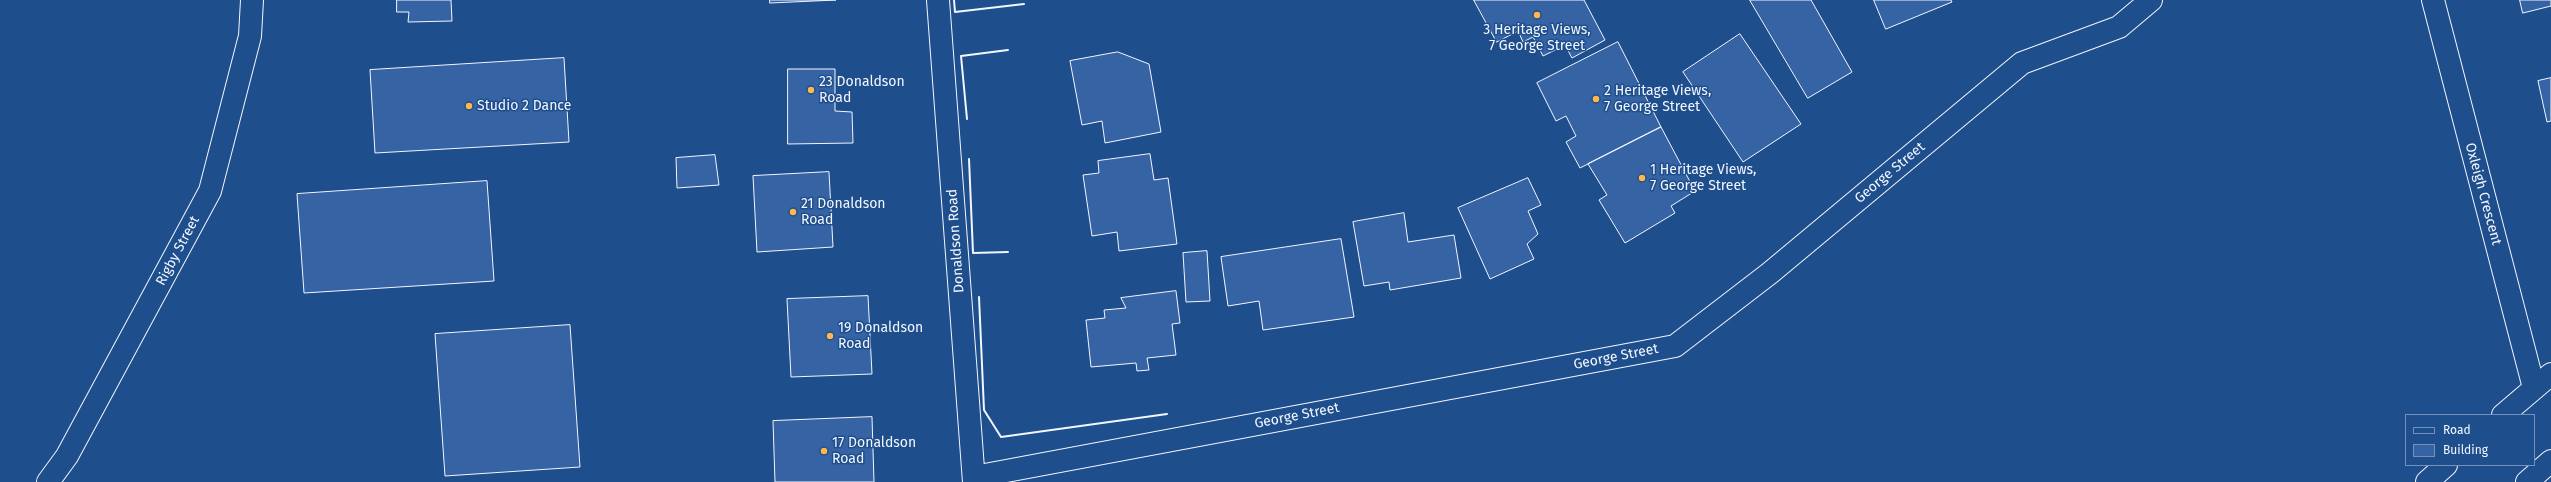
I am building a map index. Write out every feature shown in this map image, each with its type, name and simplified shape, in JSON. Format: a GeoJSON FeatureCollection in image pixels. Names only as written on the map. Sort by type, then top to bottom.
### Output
{"type":"FeatureCollection","features":[{"type":"Feature","properties":{"kind":"street","name":"Rigby Street"},"geometry":{"type":"LineString","coordinates":[[48,482],[67,456],[210,191],[250,36],[252,0]]}},
{"type":"Feature","properties":{"kind":"street","name":"Donaldson Road"},"geometry":{"type":"LineString","coordinates":[[938,0],[974,479]]}},
{"type":"Feature","properties":{"kind":"street","name":"George Street"},"geometry":{"type":"LineString","coordinates":[[974,479],[1675,346],[1770,273],[2022,63],[2119,27],[2151,0]]}},
{"type":"Feature","properties":{"kind":"street","name":"Oxleigh Crescent"},"geometry":{"type":"LineString","coordinates":[[2433,0],[2534,388]]}},
{"type":"Feature","properties":{"kind":"street"},"geometry":{"type":"LineString","coordinates":[[2504,414],[2551,374]]}},
{"type":"Feature","properties":{"kind":"street"},"geometry":{"type":"LineString","coordinates":[[2527,482],[2551,461]]}},
{"type":"Feature","properties":{"kind":"street"},"geometry":{"type":"LineString","coordinates":[[2427,482],[2445,466]]}},
{"type":"Feature","properties":{"kind":"building"},"geometry":{"type":"Polygon","coordinates":[[[397,0],[451,0],[452,21],[408,22],[409,12],[397,12],[397,0]]]}},
{"type":"Feature","properties":{"kind":"building"},"geometry":{"type":"Polygon","coordinates":[[[770,0],[836,0],[770,3],[770,0]]]}},
{"type":"Feature","properties":{"kind":"building","name":"3 Heritage Views, 7 George Street"},"geometry":{"type":"Polygon","coordinates":[[[1474,0],[1584,0],[1605,40],[1572,58],[1565,45],[1543,56],[1533,37],[1523,42],[1518,31],[1497,42],[1474,0]]]}},
{"type":"Feature","properties":{"kind":"building"},"geometry":{"type":"Polygon","coordinates":[[[1750,0],[1811,0],[1852,72],[1808,98],[1750,0]]]}},
{"type":"Feature","properties":{"kind":"building"},"geometry":{"type":"Polygon","coordinates":[[[1874,0],[1951,0],[1952,2],[1886,29],[1874,0]]]}},
{"type":"Feature","properties":{"kind":"building"},"geometry":{"type":"Polygon","coordinates":[[[2520,0],[2551,0],[2551,6],[2523,13],[2520,0]]]}},
{"type":"Feature","properties":{"kind":"building"},"geometry":{"type":"Polygon","coordinates":[[[1740,34],[1801,124],[1743,162],[1683,72],[1740,34]]]}},
{"type":"Feature","properties":{"kind":"building","name":"2 Heritage Views, 7 George Street"},"geometry":{"type":"Polygon","coordinates":[[[1618,42],[1661,127],[1580,168],[1566,142],[1576,136],[1566,116],[1556,121],[1537,83],[1618,42]]]}},
{"type":"Feature","properties":{"kind":"building"},"geometry":{"type":"Polygon","coordinates":[[[1118,52],[1149,64],[1161,132],[1105,143],[1102,121],[1082,125],[1070,61],[1118,52]]]}},
{"type":"Feature","properties":{"kind":"building","name":"Studio 2 Dance"},"geometry":{"type":"Polygon","coordinates":[[[564,58],[569,142],[375,153],[370,70],[564,58]]]}},
{"type":"Feature","properties":{"kind":"building","name":"23 Donaldson Road"},"geometry":{"type":"Polygon","coordinates":[[[788,69],[835,69],[835,111],[852,112],[853,143],[788,144],[788,69]]]}},
{"type":"Feature","properties":{"kind":"building"},"geometry":{"type":"Polygon","coordinates":[[[2551,78],[2551,121],[2547,122],[2538,81],[2551,78]]]}},
{"type":"Feature","properties":{"kind":"building","name":"1 Heritage Views, 7 George Street"},"geometry":{"type":"Polygon","coordinates":[[[1661,127],[1695,191],[1671,206],[1675,213],[1625,243],[1599,200],[1607,195],[1588,164],[1661,127]]]}},
{"type":"Feature","properties":{"kind":"building"},"geometry":{"type":"Polygon","coordinates":[[[1150,154],[1154,180],[1168,178],[1177,244],[1119,251],[1117,232],[1092,236],[1083,175],[1099,173],[1098,161],[1150,154]]]}},
{"type":"Feature","properties":{"kind":"building"},"geometry":{"type":"Polygon","coordinates":[[[715,155],[719,185],[677,188],[676,158],[715,155]]]}},
{"type":"Feature","properties":{"kind":"building","name":"21 Donaldson Road"},"geometry":{"type":"Polygon","coordinates":[[[829,172],[833,247],[757,252],[753,176],[829,172]]]}},
{"type":"Feature","properties":{"kind":"building"},"geometry":{"type":"Polygon","coordinates":[[[1528,178],[1541,205],[1528,211],[1538,234],[1527,244],[1534,259],[1490,279],[1458,208],[1528,178]]]}},
{"type":"Feature","properties":{"kind":"building"},"geometry":{"type":"Polygon","coordinates":[[[487,181],[494,281],[304,293],[297,194],[487,181]]]}},
{"type":"Feature","properties":{"kind":"building"},"geometry":{"type":"Polygon","coordinates":[[[1404,213],[1408,242],[1454,235],[1461,278],[1390,290],[1389,282],[1364,286],[1353,222],[1404,213]]]}},
{"type":"Feature","properties":{"kind":"building"},"geometry":{"type":"Polygon","coordinates":[[[1341,239],[1354,317],[1263,330],[1259,301],[1228,306],[1221,257],[1341,239]]]}},
{"type":"Feature","properties":{"kind":"building"},"geometry":{"type":"Polygon","coordinates":[[[1207,251],[1210,301],[1186,302],[1183,253],[1207,251]]]}},
{"type":"Feature","properties":{"kind":"building"},"geometry":{"type":"Polygon","coordinates":[[[1176,291],[1180,323],[1172,324],[1176,355],[1147,358],[1149,370],[1137,371],[1136,363],[1091,367],[1086,320],[1105,318],[1104,310],[1126,308],[1121,298],[1176,291]]]}},
{"type":"Feature","properties":{"kind":"building","name":"19 Donaldson Road"},"geometry":{"type":"Polygon","coordinates":[[[868,296],[872,374],[791,377],[787,299],[868,296]]]}},
{"type":"Feature","properties":{"kind":"building"},"geometry":{"type":"Polygon","coordinates":[[[570,325],[580,467],[445,476],[435,334],[570,325]]]}},
{"type":"Feature","properties":{"kind":"building","name":"17 Donaldson Road"},"geometry":{"type":"Polygon","coordinates":[[[872,417],[874,482],[775,482],[773,421],[872,417]]]}},
{"type":"Feature","properties":{"kind":"wall"},"geometry":{"type":"LineString","coordinates":[[954,0],[955,12],[1024,4]]}},
{"type":"Feature","properties":{"kind":"wall"},"geometry":{"type":"LineString","coordinates":[[967,119],[961,56],[1008,50]]}},
{"type":"Feature","properties":{"kind":"wall"},"geometry":{"type":"LineString","coordinates":[[969,159],[973,253],[1008,252]]}},
{"type":"Feature","properties":{"kind":"wall"},"geometry":{"type":"LineString","coordinates":[[979,297],[984,410],[1001,437],[1167,414]]}},
{"type":"Feature","properties":{"kind":"place","name":"3 Heritage Views, 7 George Street"},"geometry":{"type":"Point","coordinates":[1537,15]}},
{"type":"Feature","properties":{"kind":"place","name":"23 Donaldson Road"},"geometry":{"type":"Point","coordinates":[811,90]}},
{"type":"Feature","properties":{"kind":"place","name":"2 Heritage Views, 7 George Street"},"geometry":{"type":"Point","coordinates":[1596,99]}},
{"type":"Feature","properties":{"kind":"place","name":"Studio 2 Dance"},"geometry":{"type":"Point","coordinates":[469,106]}},
{"type":"Feature","properties":{"kind":"place","name":"1 Heritage Views, 7 George Street"},"geometry":{"type":"Point","coordinates":[1642,178]}},
{"type":"Feature","properties":{"kind":"place","name":"21 Donaldson Road"},"geometry":{"type":"Point","coordinates":[793,212]}},
{"type":"Feature","properties":{"kind":"place","name":"19 Donaldson Road"},"geometry":{"type":"Point","coordinates":[830,336]}},
{"type":"Feature","properties":{"kind":"place","name":"17 Donaldson Road"},"geometry":{"type":"Point","coordinates":[824,451]}}]}
